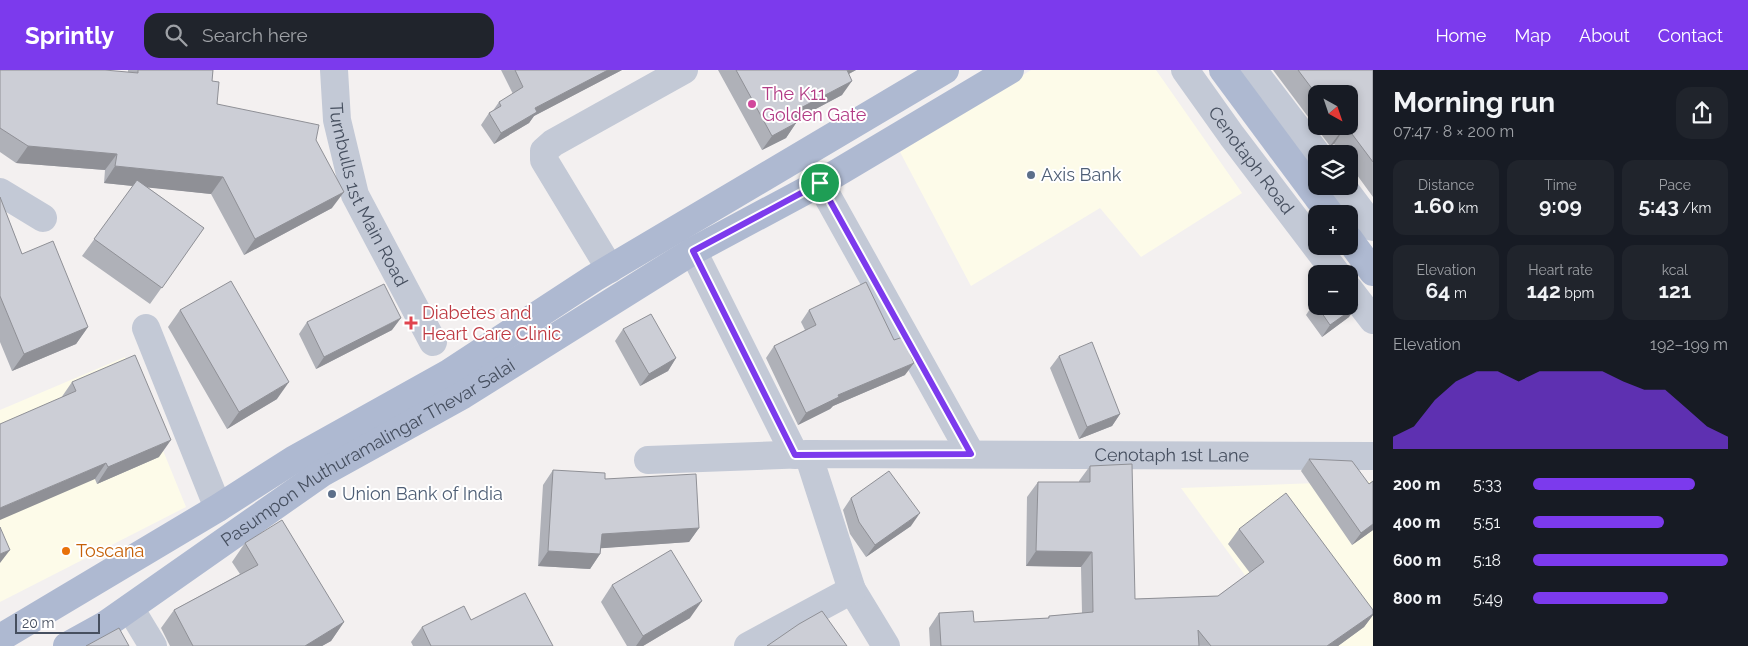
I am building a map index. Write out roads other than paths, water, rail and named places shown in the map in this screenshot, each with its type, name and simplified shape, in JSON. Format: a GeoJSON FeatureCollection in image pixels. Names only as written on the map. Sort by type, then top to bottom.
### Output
{"type":"FeatureCollection","features":[{"type":"Feature","properties":{"kind":"main road","name":"Pasumpon Muthuramalingar Thevar Salai"},"geometry":{"type":"LineString","coordinates":[[0,638],[218,508],[279,469],[449,373],[610,269],[946,70]]}},
{"type":"Feature","properties":{"kind":"main road","name":"Pasumpon Muthuramalingar Thevar Salai"},"geometry":{"type":"LineString","coordinates":[[67,646],[105,625],[322,473],[463,396],[693,251],[820,183],[1010,70]]}},
{"type":"Feature","properties":{"kind":"main road"},"geometry":{"type":"LineString","coordinates":[[1223,70],[1323,205]]}},
{"type":"Feature","properties":{"kind":"main road"},"geometry":{"type":"LineString","coordinates":[[1358,251],[1373,272]]}},
{"type":"Feature","properties":{"kind":"main road"},"geometry":{"type":"LineString","coordinates":[[279,469],[322,473]]}},
{"type":"Feature","properties":{"kind":"street","name":"Turnbulls 1st Main Road"},"geometry":{"type":"LineString","coordinates":[[334,70],[337,120],[355,195],[433,342]]}},
{"type":"Feature","properties":{"kind":"street"},"geometry":{"type":"LineString","coordinates":[[610,269],[544,160],[544,151],[553,143],[684,70]]}},
{"type":"Feature","properties":{"kind":"street","name":"Cenotaph Road"},"geometry":{"type":"LineString","coordinates":[[1185,70],[1232,136],[1330,265]]}},
{"type":"Feature","properties":{"kind":"street"},"geometry":{"type":"LineString","coordinates":[[1254,70],[1310,145]]}},
{"type":"Feature","properties":{"kind":"street"},"geometry":{"type":"LineString","coordinates":[[820,183],[971,454]]}},
{"type":"Feature","properties":{"kind":"street"},"geometry":{"type":"LineString","coordinates":[[0,192],[43,218]]}},
{"type":"Feature","properties":{"kind":"street"},"geometry":{"type":"LineString","coordinates":[[1349,195],[1373,227]]}},
{"type":"Feature","properties":{"kind":"street"},"geometry":{"type":"LineString","coordinates":[[693,251],[802,454],[852,590],[886,646]]}},
{"type":"Feature","properties":{"kind":"street"},"geometry":{"type":"LineString","coordinates":[[1358,301],[1373,320]]}},
{"type":"Feature","properties":{"kind":"street"},"geometry":{"type":"LineString","coordinates":[[146,328],[218,508]]}},
{"type":"Feature","properties":{"kind":"street","name":"Cenotaph 1st Lane"},"geometry":{"type":"LineString","coordinates":[[648,460],[802,454],[1373,456]]}},
{"type":"Feature","properties":{"kind":"street"},"geometry":{"type":"LineString","coordinates":[[748,646],[852,590]]}},
{"type":"Feature","properties":{"kind":"street"},"geometry":{"type":"LineString","coordinates":[[130,608],[153,646]]}},
{"type":"Feature","properties":{"kind":"place","name":"The K11 Golden Gate"},"geometry":{"type":"Point","coordinates":[752,104]}},
{"type":"Feature","properties":{"kind":"place","name":"Axis Bank"},"geometry":{"type":"Point","coordinates":[1031,175]}},
{"type":"Feature","properties":{"kind":"place","name":"Diabetes and Heart Care Clinic"},"geometry":{"type":"Point","coordinates":[411,323]}},
{"type":"Feature","properties":{"kind":"place","name":"Union Bank of India"},"geometry":{"type":"Point","coordinates":[332,494]}},
{"type":"Feature","properties":{"kind":"place","name":"Toscana"},"geometry":{"type":"Point","coordinates":[66,551]}}]}
